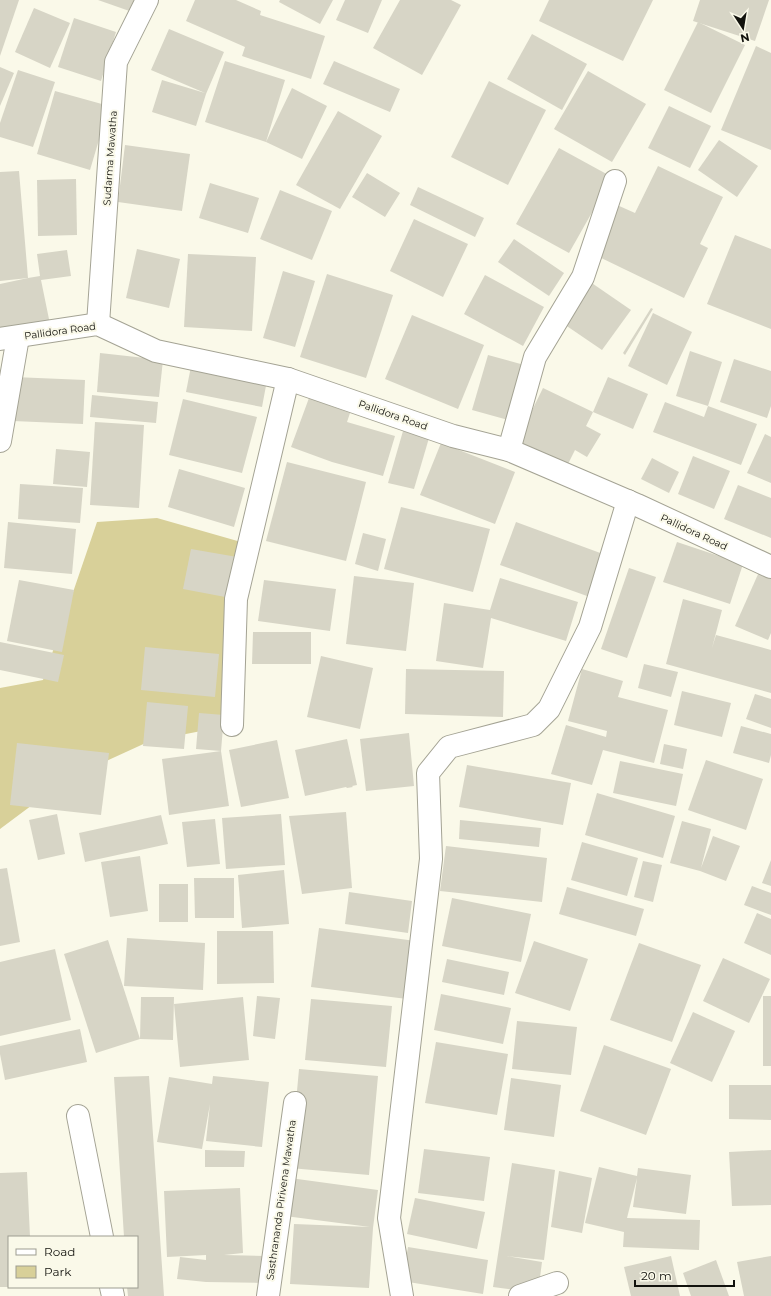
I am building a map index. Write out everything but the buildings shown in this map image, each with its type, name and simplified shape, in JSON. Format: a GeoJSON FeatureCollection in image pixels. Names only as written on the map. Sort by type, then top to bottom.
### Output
{"type":"FeatureCollection","features":[{"type":"Feature","properties":{"kind":"street","name":"Sudarma Mawatha"},"geometry":{"type":"LineString","coordinates":[[98,324],[116,62],[148,0]]}},
{"type":"Feature","properties":{"kind":"street"},"geometry":{"type":"LineString","coordinates":[[509,450],[535,357],[583,277],[615,181]]}},
{"type":"Feature","properties":{"kind":"street","name":"Pallidora Road"},"geometry":{"type":"LineString","coordinates":[[9,338],[98,324],[156,352],[288,379],[453,436],[509,450],[628,501],[771,567]]}},
{"type":"Feature","properties":{"kind":"street"},"geometry":{"type":"LineString","coordinates":[[0,441],[9,338]]}},
{"type":"Feature","properties":{"kind":"street"},"geometry":{"type":"LineString","coordinates":[[232,725],[236,599],[288,379]]}},
{"type":"Feature","properties":{"kind":"street"},"geometry":{"type":"LineString","coordinates":[[402,1296],[389,1218],[431,859],[428,773],[449,747],[533,725],[549,709],[590,627],[628,501]]}},
{"type":"Feature","properties":{"kind":"street","name":"Sasthrananda Pirivena Mawatha"},"geometry":{"type":"LineString","coordinates":[[268,1296],[295,1103]]}},
{"type":"Feature","properties":{"kind":"street"},"geometry":{"type":"LineString","coordinates":[[78,1116],[102,1236]]}},
{"type":"Feature","properties":{"kind":"street"},"geometry":{"type":"LineString","coordinates":[[520,1296],[557,1283]]}},
{"type":"Feature","properties":{"kind":"green space"},"geometry":{"type":"Polygon","coordinates":[[[157,518],[248,544],[232,725],[150,741],[67,779],[0,829],[0,688],[43,680],[97,522],[157,518]]]}}]}
